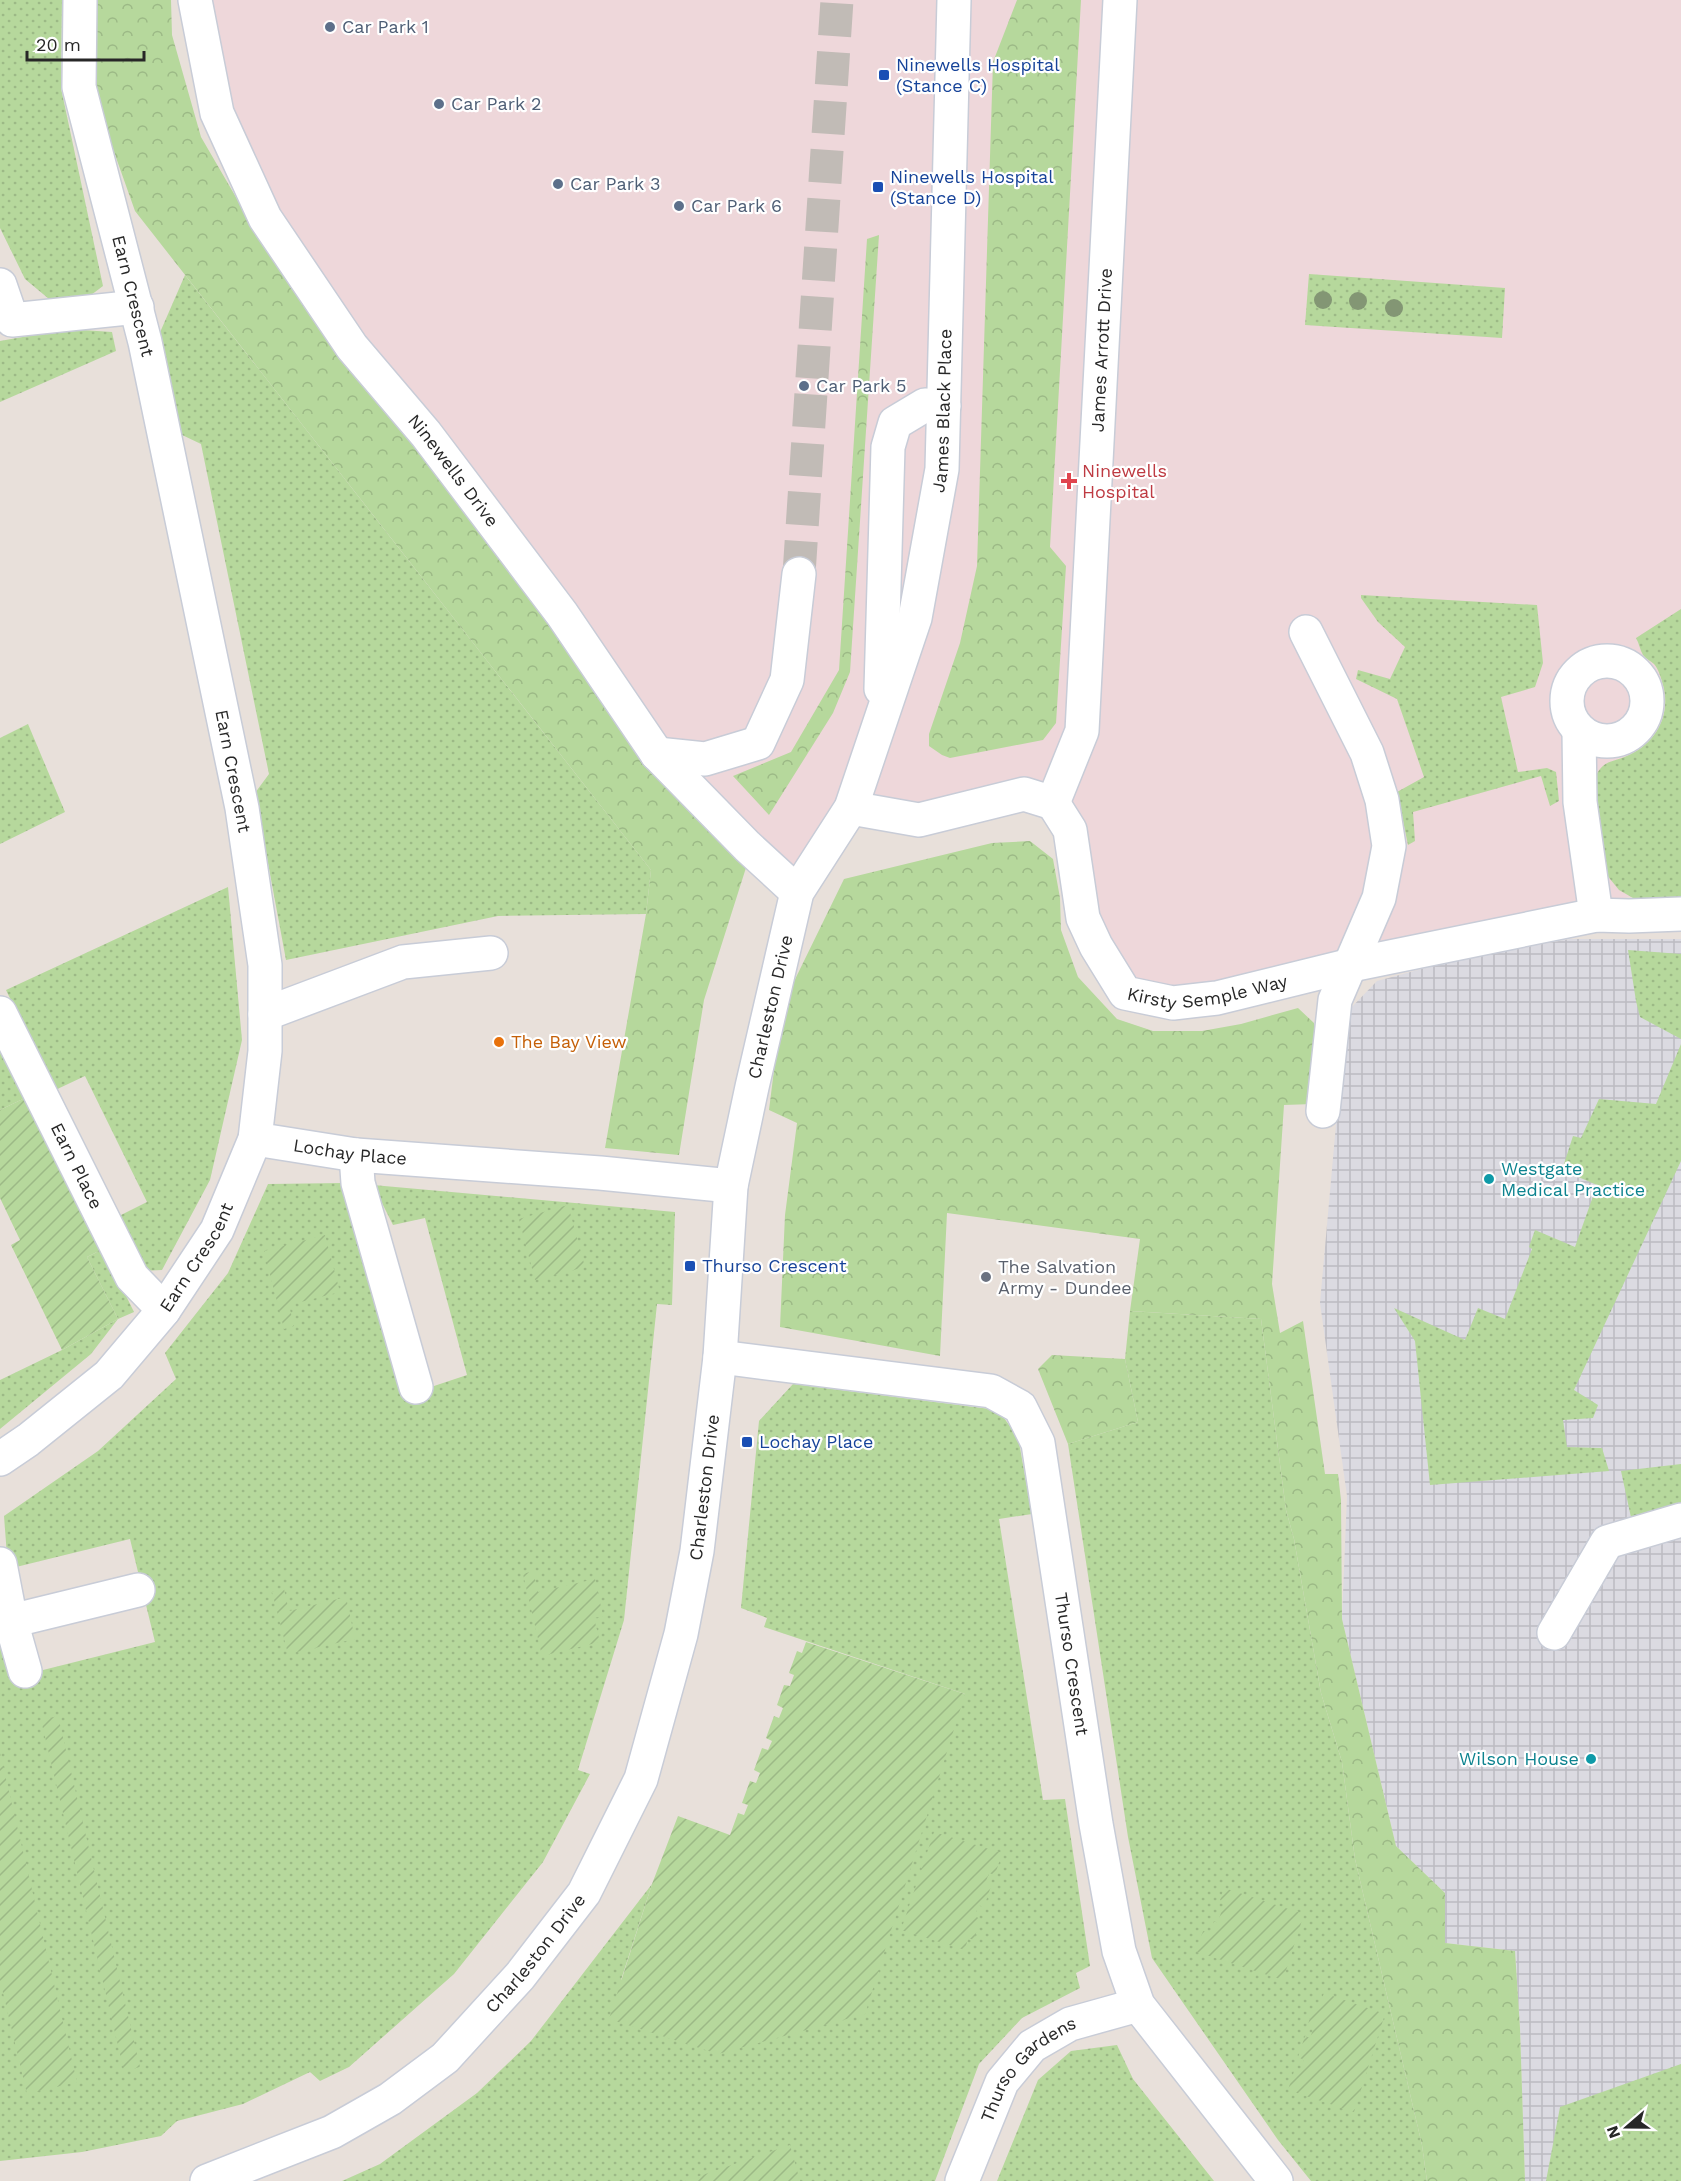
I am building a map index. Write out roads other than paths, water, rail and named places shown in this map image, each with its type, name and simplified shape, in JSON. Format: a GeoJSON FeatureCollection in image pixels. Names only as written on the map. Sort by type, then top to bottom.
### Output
{"type":"FeatureCollection","features":[{"type":"Feature","properties":{"kind":"street","name":"Earn Crescent"},"geometry":{"type":"LineString","coordinates":[[0,1459],[28,1440],[109,1375],[164,1310],[217,1230],[255,1139],[265,1052],[265,965],[242,808],[136,307],[79,87],[80,0]]}},
{"type":"Feature","properties":{"kind":"street","name":"Ninewells Drive"},"geometry":{"type":"LineString","coordinates":[[195,0],[217,113],[265,218],[352,347],[426,434],[548,595],[657,754],[747,846],[797,892]]}},
{"type":"Feature","properties":{"kind":"street","name":"James Black Place"},"geometry":{"type":"LineString","coordinates":[[851,808],[915,618],[942,470],[954,0]]}},
{"type":"Feature","properties":{"kind":"street","name":"James Arrott Drive"},"geometry":{"type":"LineString","coordinates":[[1053,802],[1082,731],[1120,0]]}},
{"type":"Feature","properties":{"kind":"street"},"geometry":{"type":"LineString","coordinates":[[0,285],[12,320],[136,307]]}},
{"type":"Feature","properties":{"kind":"street"},"geometry":{"type":"LineString","coordinates":[[881,718],[882,592],[888,447],[896,423],[925,405],[944,406]]}},
{"type":"Feature","properties":{"kind":"street"},"geometry":{"type":"LineString","coordinates":[[657,754],[705,759],[758,743],[787,680],[799,574]]}},
{"type":"Feature","properties":{"kind":"street"},"geometry":{"type":"LineString","coordinates":[[1306,632],[1367,753],[1382,800],[1389,846],[1379,898],[1335,1000],[1323,1111]]}},
{"type":"Feature","properties":{"kind":"street"},"geometry":{"type":"LineString","coordinates":[[1579,731],[1580,802],[1596,915]]}},
{"type":"Feature","properties":{"kind":"street"},"geometry":{"type":"LineString","coordinates":[[851,808],[919,820],[1024,794],[1053,802]]}},
{"type":"Feature","properties":{"kind":"street","name":"Kirsty Semple Way"},"geometry":{"type":"LineString","coordinates":[[1053,802],[1070,830],[1083,918],[1096,946],[1125,993],[1173,1003],[1217,998],[1351,965],[1596,915],[1681,914]]}},
{"type":"Feature","properties":{"kind":"street","name":"Charleston Drive"},"geometry":{"type":"LineString","coordinates":[[207,2181],[332,2132],[390,2099],[445,2058],[520,1976],[584,1893],[641,1779],[681,1634],[698,1551],[720,1357],[731,1186],[752,1087],[797,892],[851,808]]}},
{"type":"Feature","properties":{"kind":"street"},"geometry":{"type":"LineString","coordinates":[[265,1014],[403,962],[491,953]]}},
{"type":"Feature","properties":{"kind":"street","name":"Earn Place"},"geometry":{"type":"LineString","coordinates":[[0,1013],[132,1277],[164,1310]]}},
{"type":"Feature","properties":{"kind":"street","name":"Lochay Place"},"geometry":{"type":"LineString","coordinates":[[255,1139],[356,1155],[600,1173],[731,1186]]}},
{"type":"Feature","properties":{"kind":"street"},"geometry":{"type":"LineString","coordinates":[[356,1155],[358,1183],[416,1387]]}},
{"type":"Feature","properties":{"kind":"street","name":"Thurso Crescent"},"geometry":{"type":"LineString","coordinates":[[720,1357],[991,1391],[1020,1407],[1038,1443],[1097,1833],[1119,1951],[1138,2005],[1276,2181]]}},
{"type":"Feature","properties":{"kind":"street"},"geometry":{"type":"LineString","coordinates":[[1554,1633],[1607,1542],[1681,1520]]}},
{"type":"Feature","properties":{"kind":"street"},"geometry":{"type":"LineString","coordinates":[[0,1564],[24,1671]]}},
{"type":"Feature","properties":{"kind":"street"},"geometry":{"type":"LineString","coordinates":[[11,1621],[138,1590]]}},
{"type":"Feature","properties":{"kind":"street","name":"Thurso Gardens"},"geometry":{"type":"LineString","coordinates":[[962,2181],[1002,2082],[1032,2046],[1070,2024],[1138,2005]]}},
{"type":"Feature","properties":{"kind":"tunnel"},"geometry":{"type":"LineString","coordinates":[[799,574],[837,0]]}},
{"type":"Feature","properties":{"kind":"place","name":"Car Park 1"},"geometry":{"type":"Point","coordinates":[330,27]}},
{"type":"Feature","properties":{"kind":"place","name":"Ninewells Hospital (Stance C)"},"geometry":{"type":"Point","coordinates":[884,75]}},
{"type":"Feature","properties":{"kind":"place","name":"Car Park 2"},"geometry":{"type":"Point","coordinates":[439,104]}},
{"type":"Feature","properties":{"kind":"place","name":"Car Park 3"},"geometry":{"type":"Point","coordinates":[558,184]}},
{"type":"Feature","properties":{"kind":"place","name":"Ninewells Hospital (Stance D)"},"geometry":{"type":"Point","coordinates":[878,187]}},
{"type":"Feature","properties":{"kind":"place","name":"Car Park 6"},"geometry":{"type":"Point","coordinates":[679,206]}},
{"type":"Feature","properties":{"kind":"place","name":"Car Park 5"},"geometry":{"type":"Point","coordinates":[804,386]}},
{"type":"Feature","properties":{"kind":"place","name":"Ninewells Hospital"},"geometry":{"type":"Point","coordinates":[1069,481]}},
{"type":"Feature","properties":{"kind":"place","name":"The Bay View"},"geometry":{"type":"Point","coordinates":[499,1042]}},
{"type":"Feature","properties":{"kind":"place","name":"Westgate Medical Practice"},"geometry":{"type":"Point","coordinates":[1489,1179]}},
{"type":"Feature","properties":{"kind":"place","name":"Thurso Crescent"},"geometry":{"type":"Point","coordinates":[690,1266]}},
{"type":"Feature","properties":{"kind":"place","name":"The Salvation Army - Dundee"},"geometry":{"type":"Point","coordinates":[986,1277]}},
{"type":"Feature","properties":{"kind":"place","name":"Lochay Place"},"geometry":{"type":"Point","coordinates":[747,1442]}},
{"type":"Feature","properties":{"kind":"place","name":"Wilson House"},"geometry":{"type":"Point","coordinates":[1591,1759]}}]}
